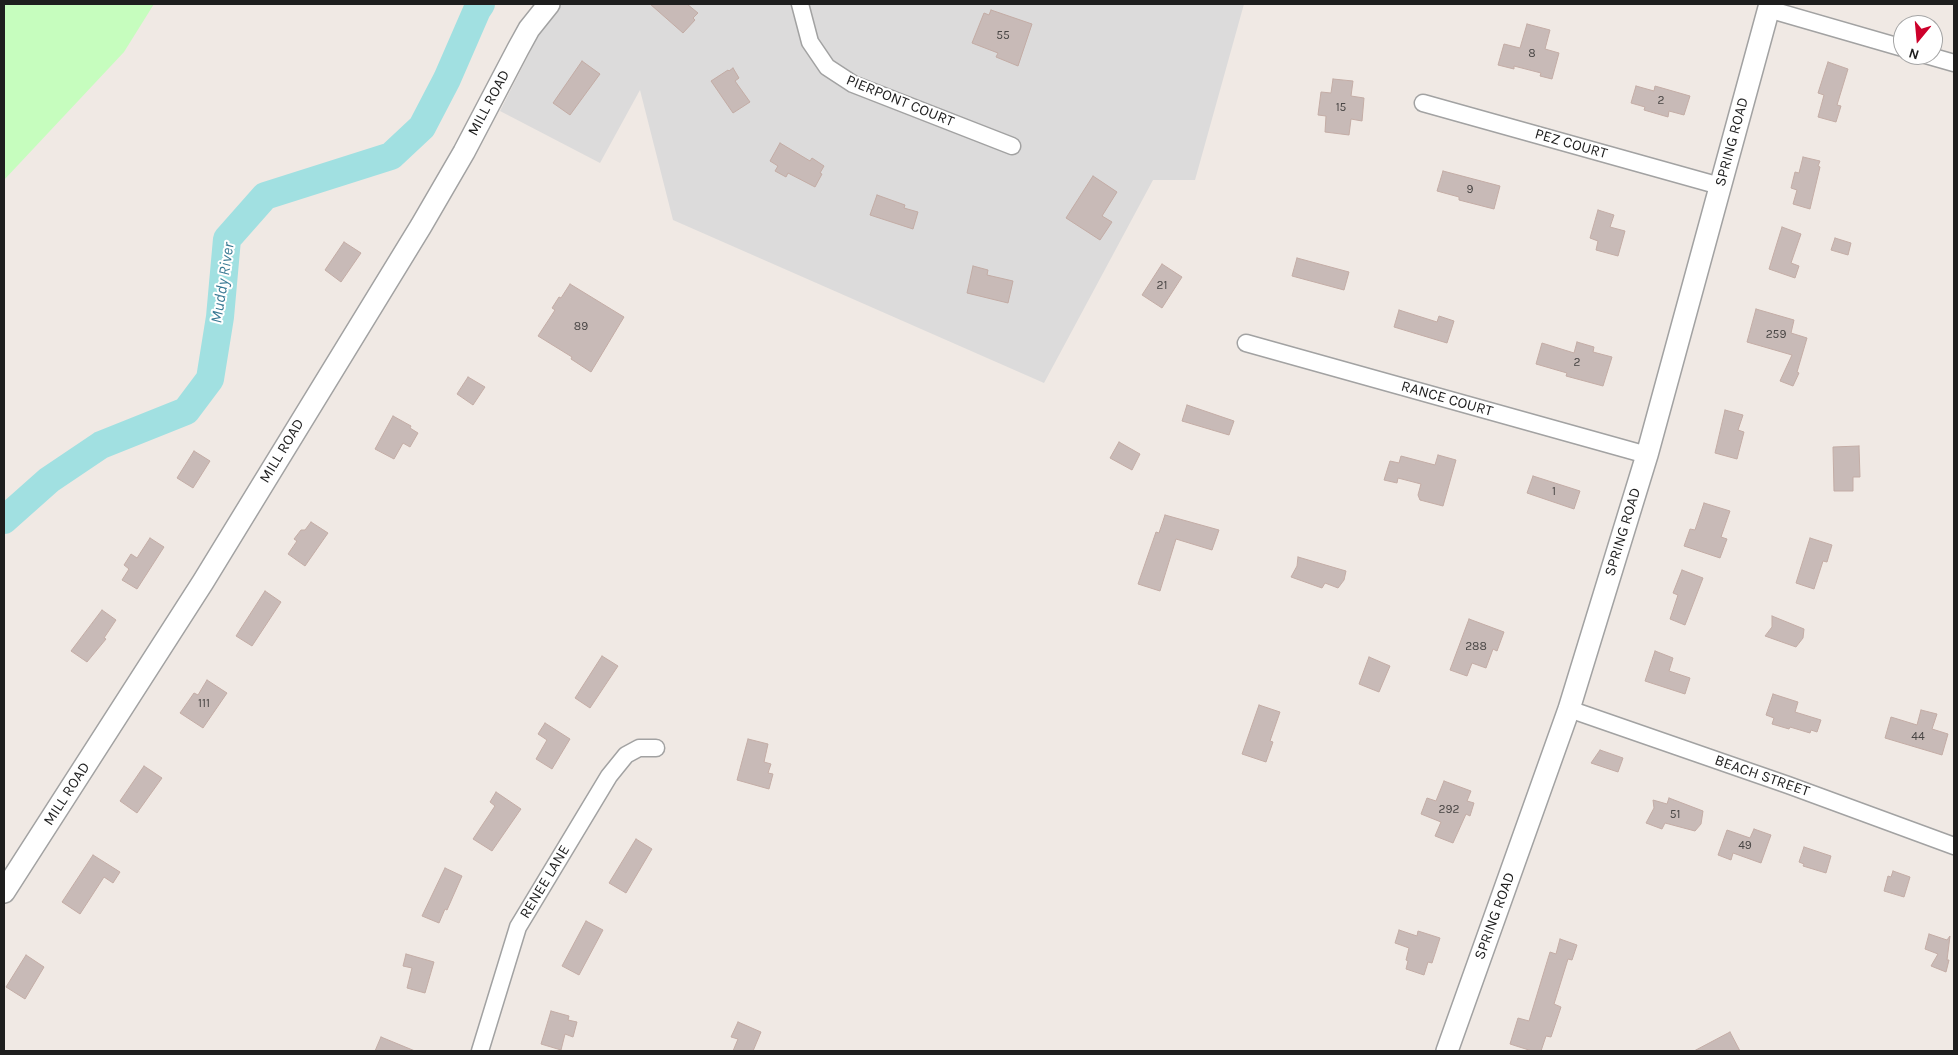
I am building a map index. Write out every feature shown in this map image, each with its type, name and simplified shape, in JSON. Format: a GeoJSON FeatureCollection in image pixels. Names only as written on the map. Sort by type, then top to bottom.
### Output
{"type":"FeatureCollection","features":[{"type":"Feature","properties":{"kind":"street","name":"MILL ROAD"},"geometry":{"type":"LineString","coordinates":[[4,892],[203,582],[426,218],[464,152],[518,48],[529,29],[549,4]]}},
{"type":"Feature","properties":{"kind":"street","name":"PIERPONT COURT"},"geometry":{"type":"LineString","coordinates":[[800,4],[810,42],[827,67],[840,76],[852,84],[1012,146]]}},
{"type":"Feature","properties":{"kind":"street"},"geometry":{"type":"LineString","coordinates":[[1769,6],[1893,45]]}},
{"type":"Feature","properties":{"kind":"street","name":"SPRING ROAD"},"geometry":{"type":"LineString","coordinates":[[1447,1051],[1569,709],[1647,456],[1769,6]]}},
{"type":"Feature","properties":{"kind":"street","name":"PEZ COURT"},"geometry":{"type":"LineString","coordinates":[[1422,103],[1720,186]]}},
{"type":"Feature","properties":{"kind":"street","name":"RANCE COURT"},"geometry":{"type":"LineString","coordinates":[[1246,343],[1647,456]]}},
{"type":"Feature","properties":{"kind":"street","name":"BEACH STREET"},"geometry":{"type":"LineString","coordinates":[[1569,709],[1788,785],[1954,846]]}},
{"type":"Feature","properties":{"kind":"street","name":"RENEE LANE"},"geometry":{"type":"LineString","coordinates":[[480,1051],[518,927],[615,769],[626,755],[639,748],[656,748]]}},
{"type":"Feature","properties":{"kind":"shaded area"},"geometry":{"type":"Polygon","coordinates":[[[558,4],[1244,4],[1195,180],[1153,180],[1044,383],[673,220],[640,90],[600,163],[500,111],[544,24],[558,4]]]}},
{"type":"Feature","properties":{"kind":"green space"},"geometry":{"type":"Polygon","coordinates":[[[4,4],[154,4],[124,52],[4,180],[4,4]]]}},
{"type":"Feature","properties":{"kind":"building"},"geometry":{"type":"Polygon","coordinates":[[[650,4],[687,4],[698,13],[693,18],[695,20],[683,33],[650,4]]]}},
{"type":"Feature","properties":{"kind":"building"},"geometry":{"type":"Polygon","coordinates":[[[991,10],[1032,24],[1018,66],[996,57],[998,53],[972,43],[984,13],[989,15],[991,10]]]}},
{"type":"Feature","properties":{"kind":"building"},"geometry":{"type":"Polygon","coordinates":[[[1527,24],[1550,30],[1545,49],[1559,53],[1552,79],[1540,76],[1541,73],[1514,66],[1514,69],[1498,65],[1504,44],[1520,48],[1527,24]]]}},
{"type":"Feature","properties":{"kind":"building"},"geometry":{"type":"Polygon","coordinates":[[[582,61],[600,74],[570,115],[553,103],[582,61]]]}},
{"type":"Feature","properties":{"kind":"building"},"geometry":{"type":"Polygon","coordinates":[[[1828,62],[1848,69],[1837,105],[1841,106],[1836,122],[1818,117],[1824,95],[1818,93],[1828,62]]]}},
{"type":"Feature","properties":{"kind":"building"},"geometry":{"type":"Polygon","coordinates":[[[733,68],[739,78],[735,81],[750,102],[733,113],[711,81],[733,68]]]}},
{"type":"Feature","properties":{"kind":"building"},"geometry":{"type":"Polygon","coordinates":[[[1333,79],[1353,81],[1351,96],[1364,98],[1362,121],[1351,119],[1349,135],[1325,132],[1326,116],[1318,115],[1321,92],[1331,93],[1333,79]]]}},
{"type":"Feature","properties":{"kind":"building"},"geometry":{"type":"Polygon","coordinates":[[[1636,86],[1654,91],[1655,86],[1690,96],[1684,115],[1669,111],[1668,117],[1644,110],[1645,107],[1631,103],[1636,86]]]}},
{"type":"Feature","properties":{"kind":"building"},"geometry":{"type":"Polygon","coordinates":[[[780,143],[810,161],[812,158],[824,166],[815,187],[788,173],[786,177],[775,171],[778,166],[770,161],[780,143]]]}},
{"type":"Feature","properties":{"kind":"building"},"geometry":{"type":"Polygon","coordinates":[[[1803,157],[1820,161],[1810,209],[1793,204],[1797,190],[1791,188],[1795,172],[1799,173],[1803,157]]]}},
{"type":"Feature","properties":{"kind":"building"},"geometry":{"type":"Polygon","coordinates":[[[1443,171],[1500,186],[1494,209],[1459,200],[1459,197],[1437,191],[1443,171]]]}},
{"type":"Feature","properties":{"kind":"building"},"geometry":{"type":"Polygon","coordinates":[[[1093,176],[1117,192],[1102,216],[1112,222],[1100,240],[1066,218],[1093,176]]]}},
{"type":"Feature","properties":{"kind":"building"},"geometry":{"type":"Polygon","coordinates":[[[877,195],[905,205],[904,208],[918,212],[913,229],[870,215],[877,195]]]}},
{"type":"Feature","properties":{"kind":"building"},"geometry":{"type":"Polygon","coordinates":[[[1598,210],[1614,215],[1610,227],[1625,231],[1618,256],[1596,250],[1598,241],[1590,238],[1598,210]]]}},
{"type":"Feature","properties":{"kind":"building"},"geometry":{"type":"Polygon","coordinates":[[[1782,227],[1801,234],[1791,263],[1799,266],[1795,278],[1769,269],[1782,227]]]}},
{"type":"Feature","properties":{"kind":"building"},"geometry":{"type":"Polygon","coordinates":[[[1835,238],[1851,243],[1848,255],[1831,250],[1835,238]]]}},
{"type":"Feature","properties":{"kind":"building"},"geometry":{"type":"Polygon","coordinates":[[[344,242],[361,253],[341,282],[325,270],[344,242]]]}},
{"type":"Feature","properties":{"kind":"building"},"geometry":{"type":"Polygon","coordinates":[[[1297,258],[1349,272],[1344,290],[1292,276],[1297,258]]]}},
{"type":"Feature","properties":{"kind":"building"},"geometry":{"type":"Polygon","coordinates":[[[1162,264],[1182,277],[1162,308],[1142,295],[1162,264]]]}},
{"type":"Feature","properties":{"kind":"building"},"geometry":{"type":"Polygon","coordinates":[[[973,266],[988,270],[987,275],[1013,281],[1008,303],[967,293],[973,266]]]}},
{"type":"Feature","properties":{"kind":"building"},"geometry":{"type":"Polygon","coordinates":[[[570,284],[624,317],[591,372],[571,359],[572,357],[538,336],[555,310],[552,308],[570,284]]]}},
{"type":"Feature","properties":{"kind":"building"},"geometry":{"type":"Polygon","coordinates":[[[1756,309],[1794,320],[1791,333],[1807,338],[1797,372],[1799,373],[1793,386],[1780,381],[1792,355],[1747,342],[1756,309]]]}},
{"type":"Feature","properties":{"kind":"building"},"geometry":{"type":"Polygon","coordinates":[[[1399,310],[1437,322],[1439,316],[1454,321],[1447,343],[1394,327],[1399,310]]]}},
{"type":"Feature","properties":{"kind":"building"},"geometry":{"type":"Polygon","coordinates":[[[1577,342],[1594,347],[1593,352],[1612,357],[1603,386],[1566,376],[1567,373],[1536,364],[1542,343],[1574,353],[1577,342]]]}},
{"type":"Feature","properties":{"kind":"building"},"geometry":{"type":"Polygon","coordinates":[[[468,377],[485,387],[473,405],[457,394],[468,377]]]}},
{"type":"Feature","properties":{"kind":"building"},"geometry":{"type":"Polygon","coordinates":[[[1187,405],[1234,421],[1229,435],[1182,421],[1187,405]]]}},
{"type":"Feature","properties":{"kind":"building"},"geometry":{"type":"Polygon","coordinates":[[[1725,410],[1743,415],[1738,430],[1744,432],[1737,459],[1715,453],[1725,410]]]}},
{"type":"Feature","properties":{"kind":"building"},"geometry":{"type":"Polygon","coordinates":[[[393,416],[411,426],[410,428],[418,433],[410,447],[403,443],[394,459],[375,449],[393,416]]]}},
{"type":"Feature","properties":{"kind":"building"},"geometry":{"type":"Polygon","coordinates":[[[1119,442],[1140,454],[1132,470],[1110,458],[1119,442]]]}},
{"type":"Feature","properties":{"kind":"building"},"geometry":{"type":"Polygon","coordinates":[[[1859,446],[1860,477],[1853,477],[1853,491],[1834,491],[1833,447],[1859,446]]]}},
{"type":"Feature","properties":{"kind":"building"},"geometry":{"type":"Polygon","coordinates":[[[194,451],[210,461],[193,488],[177,478],[194,451]]]}},
{"type":"Feature","properties":{"kind":"building"},"geometry":{"type":"Polygon","coordinates":[[[1438,455],[1456,460],[1443,506],[1420,500],[1418,495],[1421,484],[1398,478],[1397,483],[1384,480],[1390,461],[1399,463],[1401,456],[1435,465],[1438,455]]]}},
{"type":"Feature","properties":{"kind":"building"},"geometry":{"type":"Polygon","coordinates":[[[1533,476],[1580,491],[1574,509],[1527,493],[1533,476]]]}},
{"type":"Feature","properties":{"kind":"building"},"geometry":{"type":"Polygon","coordinates":[[[1704,503],[1730,511],[1721,537],[1727,539],[1720,558],[1684,546],[1690,529],[1695,530],[1704,503]]]}},
{"type":"Feature","properties":{"kind":"building"},"geometry":{"type":"Polygon","coordinates":[[[1165,515],[1219,530],[1212,550],[1176,539],[1160,591],[1138,584],[1156,532],[1159,533],[1165,515]]]}},
{"type":"Feature","properties":{"kind":"building"},"geometry":{"type":"Polygon","coordinates":[[[311,522],[328,533],[305,566],[288,554],[297,541],[294,539],[311,522]]]}},
{"type":"Feature","properties":{"kind":"building"},"geometry":{"type":"Polygon","coordinates":[[[150,538],[164,547],[137,589],[122,580],[129,569],[124,565],[131,554],[137,558],[150,538]]]}},
{"type":"Feature","properties":{"kind":"building"},"geometry":{"type":"Polygon","coordinates":[[[1810,538],[1832,545],[1827,562],[1823,561],[1814,589],[1796,583],[1810,538]]]}},
{"type":"Feature","properties":{"kind":"building"},"geometry":{"type":"Polygon","coordinates":[[[1298,557],[1346,571],[1344,580],[1338,588],[1325,583],[1322,588],[1291,577],[1297,566],[1298,557]]]}},
{"type":"Feature","properties":{"kind":"building"},"geometry":{"type":"Polygon","coordinates":[[[1682,570],[1703,578],[1685,625],[1670,619],[1678,595],[1673,593],[1682,570]]]}},
{"type":"Feature","properties":{"kind":"building"},"geometry":{"type":"Polygon","coordinates":[[[265,591],[281,602],[252,646],[236,636],[265,591]]]}},
{"type":"Feature","properties":{"kind":"building"},"geometry":{"type":"Polygon","coordinates":[[[102,610],[116,620],[104,638],[106,639],[87,662],[71,651],[102,610]]]}},
{"type":"Feature","properties":{"kind":"building"},"geometry":{"type":"Polygon","coordinates":[[[1772,616],[1804,629],[1803,638],[1796,647],[1765,636],[1772,627],[1772,616]]]}},
{"type":"Feature","properties":{"kind":"building"},"geometry":{"type":"Polygon","coordinates":[[[1469,619],[1504,632],[1497,651],[1493,649],[1486,668],[1472,663],[1467,676],[1450,670],[1469,619]]]}},
{"type":"Feature","properties":{"kind":"building"},"geometry":{"type":"Polygon","coordinates":[[[1655,651],[1673,658],[1669,671],[1690,678],[1685,694],[1645,681],[1655,651]]]}},
{"type":"Feature","properties":{"kind":"building"},"geometry":{"type":"Polygon","coordinates":[[[602,656],[618,666],[590,708],[575,698],[602,656]]]}},
{"type":"Feature","properties":{"kind":"building"},"geometry":{"type":"Polygon","coordinates":[[[1369,657],[1390,666],[1379,692],[1359,684],[1369,657]]]}},
{"type":"Feature","properties":{"kind":"building"},"geometry":{"type":"Polygon","coordinates":[[[207,680],[227,693],[203,728],[180,713],[194,693],[198,695],[207,680]]]}},
{"type":"Feature","properties":{"kind":"building"},"geometry":{"type":"Polygon","coordinates":[[[1773,694],[1798,702],[1795,712],[1821,720],[1817,732],[1811,730],[1810,733],[1772,724],[1774,718],[1766,715],[1773,694]]]}},
{"type":"Feature","properties":{"kind":"building"},"geometry":{"type":"Polygon","coordinates":[[[1259,705],[1280,712],[1270,741],[1273,742],[1266,762],[1242,754],[1259,705]]]}},
{"type":"Feature","properties":{"kind":"building"},"geometry":{"type":"Polygon","coordinates":[[[1921,710],[1937,714],[1932,729],[1948,734],[1942,755],[1885,738],[1891,717],[1917,725],[1921,710]]]}},
{"type":"Feature","properties":{"kind":"building"},"geometry":{"type":"Polygon","coordinates":[[[545,723],[570,739],[552,769],[536,759],[547,740],[538,734],[545,723]]]}},
{"type":"Feature","properties":{"kind":"building"},"geometry":{"type":"Polygon","coordinates":[[[748,739],[768,744],[764,762],[771,764],[768,773],[773,774],[769,789],[737,780],[748,739]]]}},
{"type":"Feature","properties":{"kind":"building"},"geometry":{"type":"Polygon","coordinates":[[[1600,750],[1623,758],[1618,772],[1591,763],[1600,750]]]}},
{"type":"Feature","properties":{"kind":"building"},"geometry":{"type":"Polygon","coordinates":[[[144,766],[162,778],[137,813],[120,801],[144,766]]]}},
{"type":"Feature","properties":{"kind":"building"},"geometry":{"type":"Polygon","coordinates":[[[1444,781],[1471,791],[1467,801],[1474,803],[1470,816],[1466,814],[1453,843],[1435,836],[1441,822],[1421,814],[1427,798],[1436,801],[1444,781]]]}},
{"type":"Feature","properties":{"kind":"building"},"geometry":{"type":"Polygon","coordinates":[[[496,792],[521,809],[492,851],[473,839],[495,806],[490,802],[496,792]]]}},
{"type":"Feature","properties":{"kind":"building"},"geometry":{"type":"Polygon","coordinates":[[[1669,798],[1703,811],[1701,824],[1695,831],[1665,823],[1662,829],[1646,823],[1654,808],[1653,800],[1667,804],[1669,798]]]}},
{"type":"Feature","properties":{"kind":"building"},"geometry":{"type":"Polygon","coordinates":[[[1754,829],[1771,835],[1761,863],[1733,853],[1731,860],[1718,855],[1727,830],[1750,838],[1754,829]]]}},
{"type":"Feature","properties":{"kind":"building"},"geometry":{"type":"Polygon","coordinates":[[[636,839],[652,849],[626,893],[609,883],[636,839]]]}},
{"type":"Feature","properties":{"kind":"building"},"geometry":{"type":"Polygon","coordinates":[[[1804,847],[1831,856],[1826,873],[1803,866],[1804,864],[1799,862],[1804,847]]]}},
{"type":"Feature","properties":{"kind":"building"},"geometry":{"type":"Polygon","coordinates":[[[93,855],[120,872],[113,883],[104,877],[80,914],[62,902],[93,855]]]}},
{"type":"Feature","properties":{"kind":"building"},"geometry":{"type":"Polygon","coordinates":[[[445,868],[462,876],[439,923],[422,916],[445,868]]]}},
{"type":"Feature","properties":{"kind":"building"},"geometry":{"type":"Polygon","coordinates":[[[1893,871],[1910,877],[1904,897],[1884,891],[1888,876],[1891,877],[1893,871]]]}},
{"type":"Feature","properties":{"kind":"building"},"geometry":{"type":"Polygon","coordinates":[[[586,921],[603,930],[579,975],[562,966],[586,921]]]}},
{"type":"Feature","properties":{"kind":"building"},"geometry":{"type":"Polygon","coordinates":[[[1399,930],[1417,936],[1418,931],[1440,938],[1432,963],[1428,962],[1424,975],[1406,969],[1409,948],[1395,943],[1399,930]]]}},
{"type":"Feature","properties":{"kind":"building"},"geometry":{"type":"Polygon","coordinates":[[[1929,934],[1947,940],[1950,936],[1947,960],[1949,960],[1946,972],[1931,966],[1938,954],[1925,949],[1929,934]]]}},
{"type":"Feature","properties":{"kind":"building"},"geometry":{"type":"Polygon","coordinates":[[[1560,939],[1577,945],[1572,960],[1568,959],[1554,1004],[1561,1007],[1551,1037],[1546,1036],[1541,1051],[1532,1051],[1510,1044],[1518,1018],[1529,1021],[1550,952],[1556,954],[1560,939]]]}},
{"type":"Feature","properties":{"kind":"building"},"geometry":{"type":"Polygon","coordinates":[[[406,954],[434,962],[425,993],[407,988],[412,968],[403,966],[406,954]]]}},
{"type":"Feature","properties":{"kind":"building"},"geometry":{"type":"Polygon","coordinates":[[[26,955],[44,967],[25,999],[6,987],[26,955]]]}},
{"type":"Feature","properties":{"kind":"building"},"geometry":{"type":"Polygon","coordinates":[[[551,1011],[569,1016],[568,1020],[577,1022],[573,1037],[565,1034],[561,1050],[541,1044],[551,1011]]]}},
{"type":"Feature","properties":{"kind":"building"},"geometry":{"type":"Polygon","coordinates":[[[738,1022],[761,1032],[753,1051],[733,1051],[738,1039],[731,1037],[738,1022]]]}},
{"type":"Feature","properties":{"kind":"building"},"geometry":{"type":"Polygon","coordinates":[[[1730,1032],[1740,1051],[1694,1051],[1730,1032]]]}},
{"type":"Feature","properties":{"kind":"building"},"geometry":{"type":"Polygon","coordinates":[[[381,1037],[415,1051],[375,1051],[381,1037]]]}},
{"type":"Feature","properties":{"kind":"waterway","name":"Muddy River"},"geometry":{"type":"LineString","coordinates":[[4,520],[49,480],[101,445],[186,411],[210,379],[220,317],[227,239],[265,196],[391,156],[422,127],[447,79],[481,4]]}}]}
